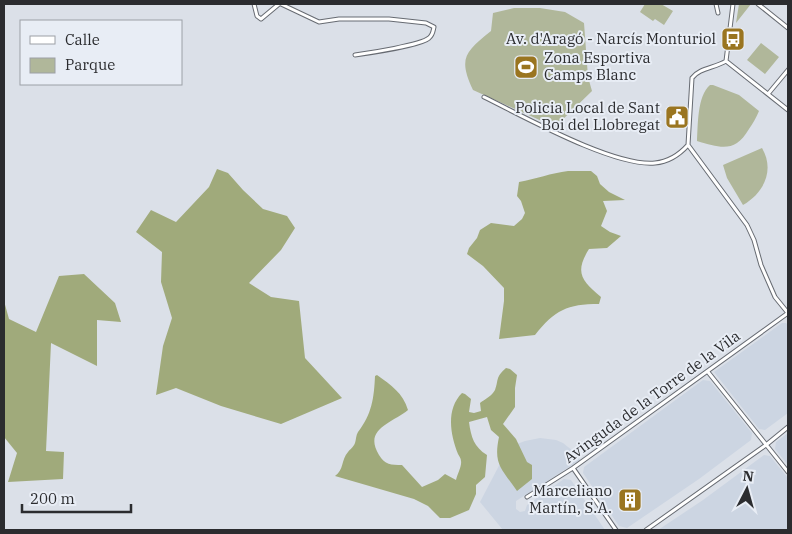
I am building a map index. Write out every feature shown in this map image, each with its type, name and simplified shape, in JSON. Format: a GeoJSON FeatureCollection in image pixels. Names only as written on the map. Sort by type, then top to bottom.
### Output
{"type":"FeatureCollection","features":[{"type":"Feature","properties":{"kind":"street"},"geometry":{"type":"LineString","coordinates":[[254,4],[257,16],[261,19],[280,4],[318,22],[339,19],[389,18],[426,23],[434,27],[432,34],[426,40],[355,55]]}},
{"type":"Feature","properties":{"kind":"street"},"geometry":{"type":"LineString","coordinates":[[716,4],[718,13]]}},
{"type":"Feature","properties":{"kind":"street"},"geometry":{"type":"LineString","coordinates":[[733,4],[726,62],[720,66],[695,74],[692,78],[688,145],[747,225],[775,297],[788,313]]}},
{"type":"Feature","properties":{"kind":"street"},"geometry":{"type":"LineString","coordinates":[[758,4],[788,28]]}},
{"type":"Feature","properties":{"kind":"street"},"geometry":{"type":"LineString","coordinates":[[726,62],[788,110]]}},
{"type":"Feature","properties":{"kind":"street"},"geometry":{"type":"LineString","coordinates":[[768,94],[788,70]]}},
{"type":"Feature","properties":{"kind":"street"},"geometry":{"type":"LineString","coordinates":[[484,97],[578,142],[622,159],[653,163],[664,161],[681,152],[688,145]]}},
{"type":"Feature","properties":{"kind":"street","name":"Avinguda de la Torre de la Vila"},"geometry":{"type":"LineString","coordinates":[[527,497],[573,468],[788,313]]}},
{"type":"Feature","properties":{"kind":"street"},"geometry":{"type":"LineString","coordinates":[[708,372],[788,472]]}},
{"type":"Feature","properties":{"kind":"street"},"geometry":{"type":"LineString","coordinates":[[646,530],[766,445],[788,427]]}},
{"type":"Feature","properties":{"kind":"street"},"geometry":{"type":"LineString","coordinates":[[573,468],[616,530]]}},
{"type":"Feature","properties":{"kind":"shaded area"},"geometry":{"type":"Polygon","coordinates":[[[782,323],[788,325],[788,413],[765,430],[759,429],[714,372],[782,323]]]}},
{"type":"Feature","properties":{"kind":"shaded area"},"geometry":{"type":"Polygon","coordinates":[[[703,380],[710,381],[752,433],[751,440],[699,479],[627,528],[619,526],[583,473],[584,467],[703,380]]]}},
{"type":"Feature","properties":{"kind":"shaded area"},"geometry":{"type":"Polygon","coordinates":[[[788,433],[788,465],[775,449],[776,442],[788,433]]]}},
{"type":"Feature","properties":{"kind":"shaded area"},"geometry":{"type":"Polygon","coordinates":[[[540,438],[563,443],[580,460],[516,501],[516,509],[520,512],[525,511],[527,505],[564,479],[571,480],[605,530],[503,530],[480,502],[503,458],[517,444],[540,438]]]}},
{"type":"Feature","properties":{"kind":"shaded area"},"geometry":{"type":"Polygon","coordinates":[[[764,455],[770,456],[788,478],[788,530],[658,530],[703,500],[764,455]]]}},
{"type":"Feature","properties":{"kind":"green space"},"geometry":{"type":"Polygon","coordinates":[[[645,4],[661,4],[673,11],[664,25],[655,19],[653,21],[640,12],[645,4]]]}},
{"type":"Feature","properties":{"kind":"green space"},"geometry":{"type":"Polygon","coordinates":[[[739,4],[751,4],[736,23],[739,4]]]}},
{"type":"Feature","properties":{"kind":"green space","name":"Zona Esportiva Camps Blanc"},"geometry":{"type":"Polygon","coordinates":[[[514,8],[540,8],[565,12],[584,23],[588,77],[592,91],[555,127],[473,90],[468,79],[465,63],[467,56],[470,50],[491,31],[493,13],[514,8]]]}},
{"type":"Feature","properties":{"kind":"green space"},"geometry":{"type":"Polygon","coordinates":[[[761,43],[779,57],[765,74],[747,60],[761,43]]]}},
{"type":"Feature","properties":{"kind":"green space"},"geometry":{"type":"Polygon","coordinates":[[[710,85],[739,95],[759,111],[744,137],[727,147],[697,141],[700,104],[710,85]]]}},
{"type":"Feature","properties":{"kind":"green space"},"geometry":{"type":"Polygon","coordinates":[[[762,148],[767,164],[765,180],[757,194],[743,205],[727,178],[723,165],[762,148]]]}},
{"type":"Feature","properties":{"kind":"green space"},"geometry":{"type":"Polygon","coordinates":[[[217,169],[228,173],[263,209],[287,216],[295,228],[281,250],[249,283],[271,297],[299,301],[305,358],[342,398],[281,424],[221,406],[176,388],[156,395],[163,346],[172,318],[161,282],[162,252],[136,232],[151,210],[176,222],[209,187],[217,169]]]}},
{"type":"Feature","properties":{"kind":"green space"},"geometry":{"type":"Polygon","coordinates":[[[568,171],[591,171],[597,176],[600,184],[609,192],[625,200],[603,201],[607,211],[601,226],[621,236],[607,248],[589,249],[582,264],[582,276],[589,286],[601,297],[599,304],[578,305],[562,310],[542,326],[535,335],[499,339],[504,288],[483,266],[467,254],[469,248],[477,238],[480,230],[491,223],[514,226],[522,219],[525,213],[517,196],[519,182],[568,171]]]}},
{"type":"Feature","properties":{"kind":"green space"},"geometry":{"type":"Polygon","coordinates":[[[84,274],[115,303],[121,322],[97,320],[97,366],[51,343],[46,451],[64,452],[63,479],[8,482],[17,453],[4,437],[4,301],[9,319],[36,332],[59,276],[84,274]]]}},
{"type":"Feature","properties":{"kind":"green space"},"geometry":{"type":"Polygon","coordinates":[[[506,368],[517,375],[515,407],[503,424],[516,439],[527,462],[532,465],[532,479],[517,491],[500,466],[497,454],[499,437],[491,430],[487,417],[469,422],[474,441],[479,449],[487,455],[485,477],[476,485],[476,494],[469,510],[450,518],[440,518],[428,506],[414,499],[335,476],[340,471],[346,455],[354,445],[357,433],[369,412],[373,399],[375,376],[377,375],[400,394],[408,410],[377,433],[375,446],[381,458],[389,464],[402,465],[422,487],[438,480],[445,474],[456,480],[461,459],[455,446],[451,422],[457,399],[462,393],[465,394],[471,399],[469,412],[481,411],[480,403],[494,392],[499,376],[506,368]]]}},
{"type":"Feature","properties":{"kind":"place","name":"Av. d'Aragó - Narcís Monturiol"},"geometry":{"type":"Point","coordinates":[733,39]}},
{"type":"Feature","properties":{"kind":"place","name":"Zona Esportiva Camps Blanc"},"geometry":{"type":"Point","coordinates":[526,67]}},
{"type":"Feature","properties":{"kind":"place","name":"Policia Local de Sant Boi del Llobregat"},"geometry":{"type":"Point","coordinates":[677,117]}},
{"type":"Feature","properties":{"kind":"place","name":"Marceliano Martín, S.A."},"geometry":{"type":"Point","coordinates":[630,500]}}]}
